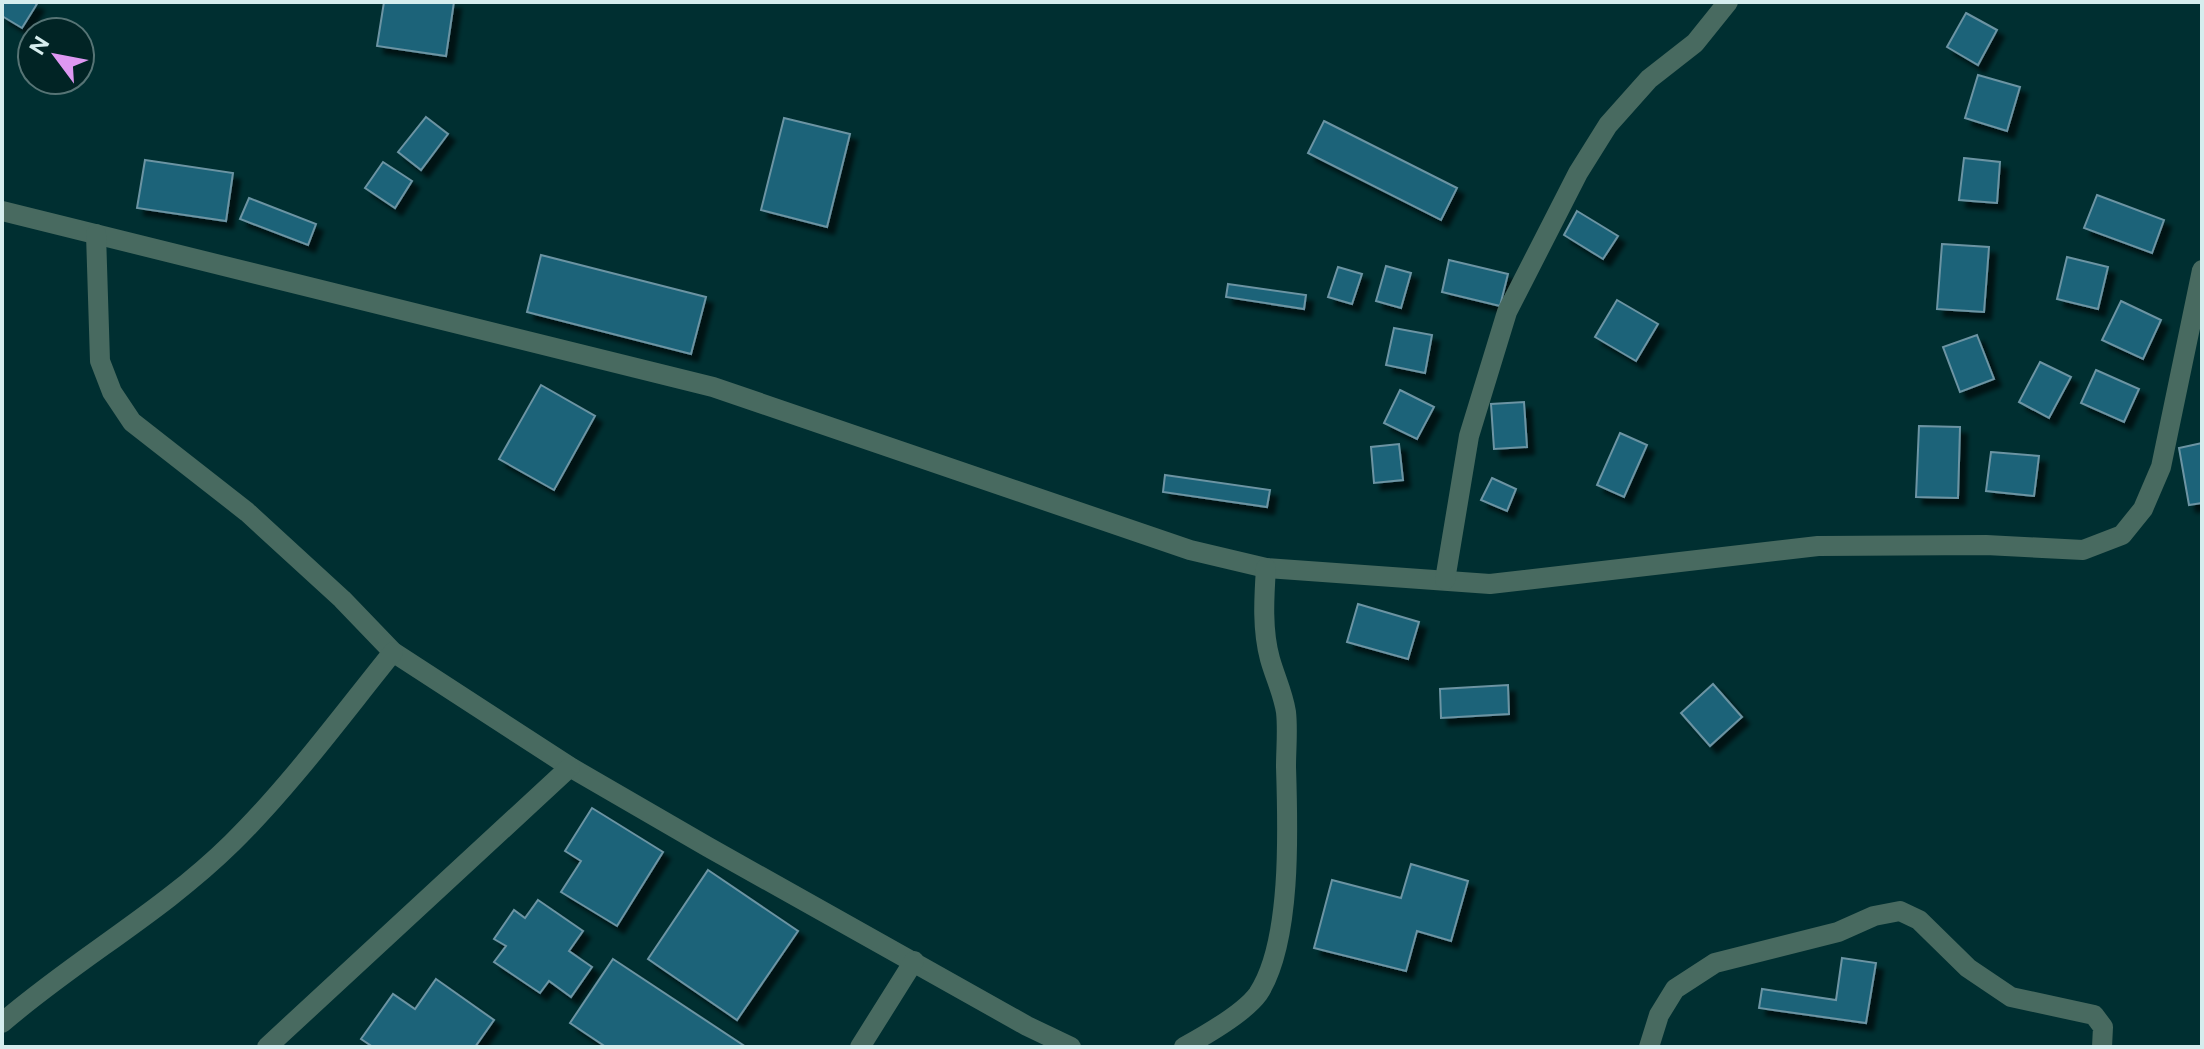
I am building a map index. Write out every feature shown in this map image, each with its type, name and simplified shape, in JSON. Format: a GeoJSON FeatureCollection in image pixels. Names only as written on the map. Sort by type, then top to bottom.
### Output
{"type":"FeatureCollection","features":[{"type":"Feature","properties":{"kind":"street"},"geometry":{"type":"LineString","coordinates":[[1445,580],[1469,436],[1507,312],[1578,173],[1608,125],[1649,79],[1695,43],[1728,2]]}},
{"type":"Feature","properties":{"kind":"street"},"geometry":{"type":"LineString","coordinates":[[2,211],[713,387],[1190,550],[1266,568],[1490,584],[1818,546],[1986,545],[2083,550],[2122,535],[2143,509],[2161,467],[2202,270]]}},
{"type":"Feature","properties":{"kind":"street"},"geometry":{"type":"LineString","coordinates":[[96,234],[100,361],[112,392],[132,422],[247,512],[342,599],[393,652],[570,767],[1027,1026],[1071,1047]]}},
{"type":"Feature","properties":{"kind":"street"},"geometry":{"type":"LineString","coordinates":[[1184,1047],[1212,1031],[1256,997],[1270,973],[1279,942],[1288,829],[1286,714],[1266,634],[1266,568]]}},
{"type":"Feature","properties":{"kind":"street"},"geometry":{"type":"LineString","coordinates":[[2,1023],[40,990],[150,914],[232,843],[393,652]]}},
{"type":"Feature","properties":{"kind":"street"},"geometry":{"type":"LineString","coordinates":[[267,1047],[570,767]]}},
{"type":"Feature","properties":{"kind":"street"},"geometry":{"type":"LineString","coordinates":[[1649,1047],[1659,1015],[1675,989],[1715,963],[1838,932],[1874,916],[1900,911],[1919,920],[1968,968],[2011,997],[2094,1015],[2103,1027],[2102,1047]]}},
{"type":"Feature","properties":{"kind":"street"},"geometry":{"type":"LineString","coordinates":[[860,1047],[914,961]]}},
{"type":"Feature","properties":{"kind":"building"},"geometry":{"type":"Polygon","coordinates":[[[2,2],[37,4],[30,16],[16,16],[16,24],[2,16],[2,2]]]}},
{"type":"Feature","properties":{"kind":"building"},"geometry":{"type":"Polygon","coordinates":[[[384,2],[454,2],[446,56],[377,46],[384,2]]]}},
{"type":"Feature","properties":{"kind":"building"},"geometry":{"type":"Polygon","coordinates":[[[1966,13],[1997,30],[1978,65],[1947,47],[1966,13]]]}},
{"type":"Feature","properties":{"kind":"building"},"geometry":{"type":"Polygon","coordinates":[[[1978,75],[2020,87],[2007,131],[1965,118],[1978,75]]]}},
{"type":"Feature","properties":{"kind":"building"},"geometry":{"type":"Polygon","coordinates":[[[426,117],[448,134],[421,170],[398,152],[426,117]]]}},
{"type":"Feature","properties":{"kind":"building"},"geometry":{"type":"Polygon","coordinates":[[[784,118],[850,134],[827,227],[761,210],[784,118]]]}},
{"type":"Feature","properties":{"kind":"building"},"geometry":{"type":"Polygon","coordinates":[[[1324,121],[1457,188],[1441,220],[1308,153],[1324,121]]]}},
{"type":"Feature","properties":{"kind":"building"},"geometry":{"type":"Polygon","coordinates":[[[1964,158],[2000,162],[1997,203],[1959,200],[1964,158]]]}},
{"type":"Feature","properties":{"kind":"building"},"geometry":{"type":"Polygon","coordinates":[[[145,160],[233,173],[226,221],[137,208],[145,160]]]}},
{"type":"Feature","properties":{"kind":"building"},"geometry":{"type":"Polygon","coordinates":[[[383,162],[412,181],[395,208],[365,188],[383,162]]]}},
{"type":"Feature","properties":{"kind":"building"},"geometry":{"type":"Polygon","coordinates":[[[2097,195],[2164,220],[2152,253],[2084,228],[2097,195]]]}},
{"type":"Feature","properties":{"kind":"building"},"geometry":{"type":"Polygon","coordinates":[[[249,198],[316,224],[308,245],[240,219],[249,198]]]}},
{"type":"Feature","properties":{"kind":"building"},"geometry":{"type":"Polygon","coordinates":[[[1577,211],[1618,236],[1603,259],[1564,235],[1577,211]]]}},
{"type":"Feature","properties":{"kind":"building"},"geometry":{"type":"Polygon","coordinates":[[[1942,244],[1989,247],[1984,312],[1937,309],[1942,244]]]}},
{"type":"Feature","properties":{"kind":"building"},"geometry":{"type":"Polygon","coordinates":[[[541,255],[706,297],[691,354],[527,312],[541,255]]]}},
{"type":"Feature","properties":{"kind":"building"},"geometry":{"type":"Polygon","coordinates":[[[2067,257],[2108,267],[2098,309],[2057,299],[2067,257]]]}},
{"type":"Feature","properties":{"kind":"building"},"geometry":{"type":"Polygon","coordinates":[[[1449,260],[1508,274],[1500,306],[1442,292],[1449,260]]]}},
{"type":"Feature","properties":{"kind":"building"},"geometry":{"type":"Polygon","coordinates":[[[1386,266],[1411,273],[1401,308],[1376,301],[1386,266]]]}},
{"type":"Feature","properties":{"kind":"building"},"geometry":{"type":"Polygon","coordinates":[[[1338,267],[1362,274],[1352,304],[1328,297],[1338,267]]]}},
{"type":"Feature","properties":{"kind":"building"},"geometry":{"type":"Polygon","coordinates":[[[1228,284],[1306,295],[1304,309],[1226,297],[1228,284]]]}},
{"type":"Feature","properties":{"kind":"building"},"geometry":{"type":"Polygon","coordinates":[[[1617,300],[1658,324],[1636,361],[1595,337],[1617,300]]]}},
{"type":"Feature","properties":{"kind":"building"},"geometry":{"type":"Polygon","coordinates":[[[2121,301],[2161,320],[2143,359],[2102,340],[2121,301]]]}},
{"type":"Feature","properties":{"kind":"building"},"geometry":{"type":"Polygon","coordinates":[[[1394,328],[1432,335],[1425,373],[1386,365],[1394,328]]]}},
{"type":"Feature","properties":{"kind":"building"},"geometry":{"type":"Polygon","coordinates":[[[1977,335],[1994,379],[1960,392],[1943,347],[1977,335]]]}},
{"type":"Feature","properties":{"kind":"building"},"geometry":{"type":"Polygon","coordinates":[[[2040,362],[2071,377],[2049,418],[2019,402],[2040,362]]]}},
{"type":"Feature","properties":{"kind":"building"},"geometry":{"type":"Polygon","coordinates":[[[2096,370],[2139,389],[2124,422],[2081,403],[2096,370]]]}},
{"type":"Feature","properties":{"kind":"building"},"geometry":{"type":"Polygon","coordinates":[[[541,385],[595,416],[554,490],[499,459],[541,385]]]}},
{"type":"Feature","properties":{"kind":"building"},"geometry":{"type":"Polygon","coordinates":[[[1400,390],[1434,407],[1417,439],[1384,423],[1400,390]]]}},
{"type":"Feature","properties":{"kind":"building"},"geometry":{"type":"Polygon","coordinates":[[[1524,402],[1527,447],[1494,449],[1491,404],[1524,402]]]}},
{"type":"Feature","properties":{"kind":"building"},"geometry":{"type":"Polygon","coordinates":[[[1919,426],[1960,427],[1958,498],[1916,497],[1919,426]]]}},
{"type":"Feature","properties":{"kind":"building"},"geometry":{"type":"Polygon","coordinates":[[[1620,433],[1647,445],[1624,497],[1597,485],[1620,433]]]}},
{"type":"Feature","properties":{"kind":"building"},"geometry":{"type":"Polygon","coordinates":[[[2202,443],[2202,503],[2189,505],[2179,448],[2202,443]]]}},
{"type":"Feature","properties":{"kind":"building"},"geometry":{"type":"Polygon","coordinates":[[[1399,444],[1403,480],[1374,483],[1371,447],[1399,444]]]}},
{"type":"Feature","properties":{"kind":"building"},"geometry":{"type":"Polygon","coordinates":[[[1991,452],[2039,456],[2034,496],[1986,491],[1991,452]]]}},
{"type":"Feature","properties":{"kind":"building"},"geometry":{"type":"Polygon","coordinates":[[[1165,475],[1270,490],[1267,507],[1163,492],[1165,475]]]}},
{"type":"Feature","properties":{"kind":"building"},"geometry":{"type":"Polygon","coordinates":[[[1492,478],[1516,489],[1507,511],[1481,500],[1492,478]]]}},
{"type":"Feature","properties":{"kind":"building"},"geometry":{"type":"Polygon","coordinates":[[[1358,604],[1419,622],[1408,659],[1347,642],[1358,604]]]}},
{"type":"Feature","properties":{"kind":"building"},"geometry":{"type":"Polygon","coordinates":[[[1713,684],[1742,717],[1710,746],[1681,713],[1713,684]]]}},
{"type":"Feature","properties":{"kind":"building"},"geometry":{"type":"Polygon","coordinates":[[[1508,685],[1509,714],[1441,718],[1440,689],[1508,685]]]}},
{"type":"Feature","properties":{"kind":"building"},"geometry":{"type":"Polygon","coordinates":[[[592,808],[663,852],[617,926],[561,892],[581,861],[565,851],[592,808]]]}},
{"type":"Feature","properties":{"kind":"building"},"geometry":{"type":"Polygon","coordinates":[[[1411,864],[1468,881],[1451,941],[1417,931],[1406,971],[1314,948],[1332,880],[1401,898],[1411,864]]]}},
{"type":"Feature","properties":{"kind":"building"},"geometry":{"type":"Polygon","coordinates":[[[708,870],[798,931],[737,1020],[648,959],[708,870]]]}},
{"type":"Feature","properties":{"kind":"building"},"geometry":{"type":"Polygon","coordinates":[[[538,900],[583,931],[569,951],[592,967],[571,997],[549,981],[540,993],[494,962],[506,946],[494,939],[514,910],[525,918],[538,900]]]}},
{"type":"Feature","properties":{"kind":"building"},"geometry":{"type":"Polygon","coordinates":[[[1842,958],[1876,963],[1866,1023],[1759,1008],[1762,989],[1836,1000],[1842,958]]]}},
{"type":"Feature","properties":{"kind":"building"},"geometry":{"type":"Polygon","coordinates":[[[613,959],[746,1047],[606,1047],[570,1023],[613,959]]]}},
{"type":"Feature","properties":{"kind":"building"},"geometry":{"type":"Polygon","coordinates":[[[436,979],[494,1020],[475,1047],[373,1047],[361,1039],[393,994],[415,1009],[436,979]]]}}]}
